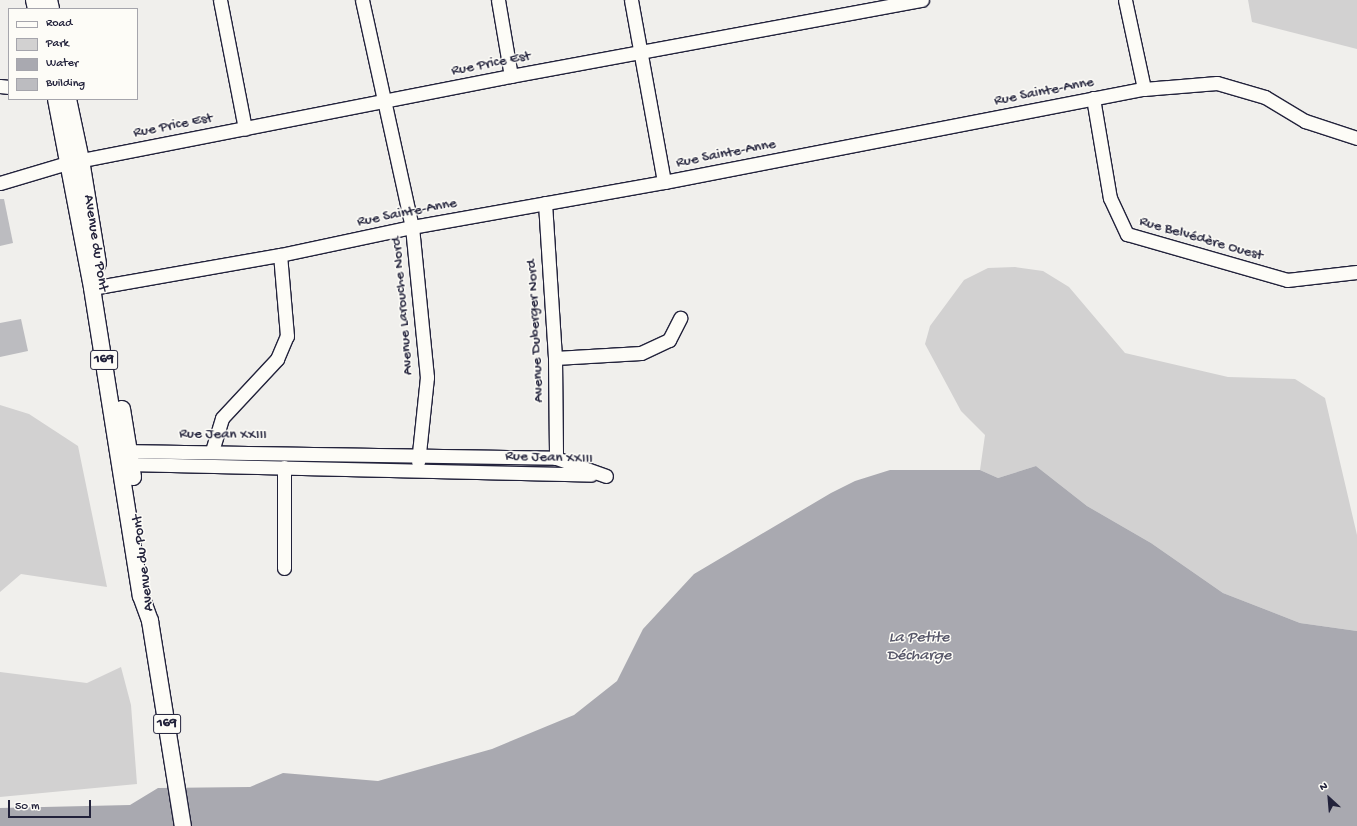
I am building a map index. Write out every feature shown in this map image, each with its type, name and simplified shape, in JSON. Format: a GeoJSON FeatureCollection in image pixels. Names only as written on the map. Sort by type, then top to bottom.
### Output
{"type":"FeatureCollection","features":[{"type":"Feature","properties":{"kind":"main road","name":"Avenue du Pont"},"geometry":{"type":"LineString","coordinates":[[56,100],[74,162]]}},
{"type":"Feature","properties":{"kind":"main road","name":"Avenue du Pont"},"geometry":{"type":"LineString","coordinates":[[68,100],[74,162],[97,287],[125,457],[141,596],[150,621],[183,826]]}},
{"type":"Feature","properties":{"kind":"street"},"geometry":{"type":"LineString","coordinates":[[220,0],[245,129]]}},
{"type":"Feature","properties":{"kind":"street","name":"Avenue Larouche Nord"},"geometry":{"type":"LineString","coordinates":[[362,0],[382,102],[412,227],[427,377],[417,470]]}},
{"type":"Feature","properties":{"kind":"street"},"geometry":{"type":"LineString","coordinates":[[498,0],[511,76]]}},
{"type":"Feature","properties":{"kind":"street"},"geometry":{"type":"LineString","coordinates":[[631,0],[664,182]]}},
{"type":"Feature","properties":{"kind":"street","name":"Rue Price Est"},"geometry":{"type":"LineString","coordinates":[[0,183],[74,162],[511,76],[922,0]]}},
{"type":"Feature","properties":{"kind":"street"},"geometry":{"type":"LineString","coordinates":[[1125,0],[1144,89]]}},
{"type":"Feature","properties":{"kind":"street","name":"Rue Sainte-Anne"},"geometry":{"type":"LineString","coordinates":[[97,287],[280,255],[412,227],[664,182],[1144,89],[1216,83],[1265,97],[1305,121],[1357,138]]}},
{"type":"Feature","properties":{"kind":"street","name":"Rue Belvédère Ouest"},"geometry":{"type":"LineString","coordinates":[[1093,98],[1110,198],[1127,234],[1287,280],[1357,272]]}},
{"type":"Feature","properties":{"kind":"street","name":"Avenue Duberger Nord"},"geometry":{"type":"LineString","coordinates":[[545,203],[555,358],[556,458]]}},
{"type":"Feature","properties":{"kind":"street"},"geometry":{"type":"LineString","coordinates":[[212,451],[222,418],[277,359],[287,336],[280,255]]}},
{"type":"Feature","properties":{"kind":"street"},"geometry":{"type":"LineString","coordinates":[[555,358],[641,353],[669,340],[680,318]]}},
{"type":"Feature","properties":{"kind":"street","name":"Rue Jean XXIII"},"geometry":{"type":"LineString","coordinates":[[212,451],[556,458],[606,476],[284,467],[125,457],[212,451]]}},
{"type":"Feature","properties":{"kind":"street"},"geometry":{"type":"LineString","coordinates":[[284,467],[284,568]]}},
{"type":"Feature","properties":{"kind":"green space"},"geometry":{"type":"Polygon","coordinates":[[[1248,0],[1357,0],[1357,49],[1252,22],[1248,0]]]}},
{"type":"Feature","properties":{"kind":"green space"},"geometry":{"type":"Polygon","coordinates":[[[1015,267],[1043,271],[1069,287],[1125,353],[1228,377],[1295,379],[1325,398],[1357,535],[1357,631],[1300,623],[1223,593],[1151,543],[1087,506],[1036,466],[998,478],[980,470],[985,435],[961,411],[925,344],[930,326],[964,280],[988,268],[1015,267]]]}},
{"type":"Feature","properties":{"kind":"green space"},"geometry":{"type":"Polygon","coordinates":[[[0,405],[29,414],[78,446],[107,587],[21,574],[0,592],[0,405]]]}},
{"type":"Feature","properties":{"kind":"green space"},"geometry":{"type":"Polygon","coordinates":[[[121,667],[131,705],[137,784],[0,797],[0,672],[87,683],[121,667]]]}},
{"type":"Feature","properties":{"kind":"water","name":"La Petite Décharge"},"geometry":{"type":"Polygon","coordinates":[[[1036,466],[1087,506],[1151,543],[1223,593],[1300,623],[1357,631],[1357,826],[0,826],[0,808],[130,805],[158,788],[250,787],[283,773],[378,781],[492,749],[574,715],[617,681],[643,629],[694,574],[831,493],[855,481],[890,470],[980,470],[998,478],[1036,466]]]}},
{"type":"Feature","properties":{"kind":"building"},"geometry":{"type":"Polygon","coordinates":[[[0,199],[4,199],[13,243],[0,246],[0,199]]]}},
{"type":"Feature","properties":{"kind":"building"},"geometry":{"type":"Polygon","coordinates":[[[21,319],[28,351],[0,357],[0,323],[21,319]]]}}]}
